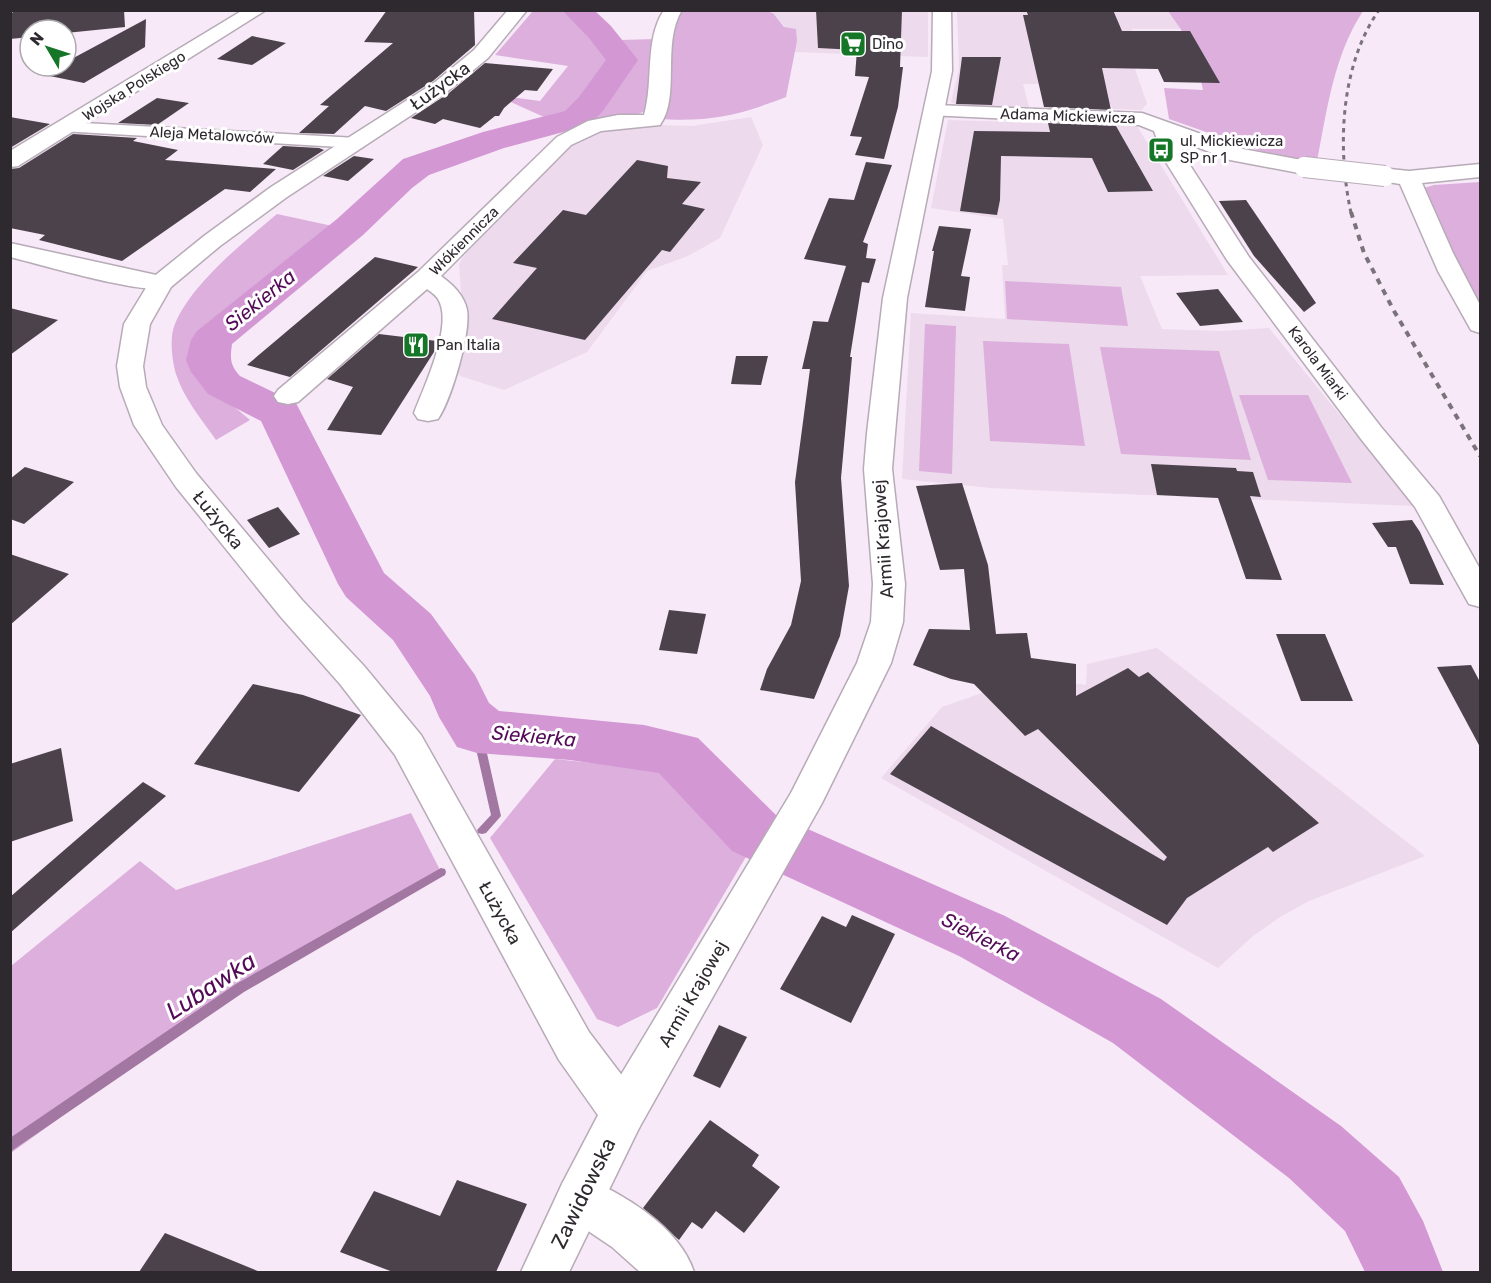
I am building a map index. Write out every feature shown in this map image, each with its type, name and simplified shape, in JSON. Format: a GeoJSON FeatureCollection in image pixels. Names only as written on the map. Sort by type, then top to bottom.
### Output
{"type":"FeatureCollection","features":[{"type":"Feature","properties":{"kind":"street","name":"Wojska Polskiego"},"geometry":{"type":"LineString","coordinates":[[10,161],[257,10]]}},
{"type":"Feature","properties":{"kind":"street","name":"Łużycka"},"geometry":{"type":"LineString","coordinates":[[518,10],[481,54],[451,80],[279,192],[212,241],[161,283],[137,324],[130,366],[133,387],[148,425],[186,480],[246,554],[352,675],[408,745],[573,1046],[623,1113]]}},
{"type":"Feature","properties":{"kind":"street","name":"Włókiennicza"},"geometry":{"type":"LineString","coordinates":[[288,396],[427,277],[528,176],[574,134],[605,123],[653,121],[658,102],[664,24],[673,10]]}},
{"type":"Feature","properties":{"kind":"street","name":"Armii Krajowej"},"geometry":{"type":"LineString","coordinates":[[623,1113],[804,803],[874,663],[887,621],[889,584],[878,469],[881,434],[895,298],[942,71],[942,10]]}},
{"type":"Feature","properties":{"kind":"street","name":"Adama Mickiewicza"},"geometry":{"type":"LineString","coordinates":[[935,111],[1132,117],[1163,126],[1202,143],[1239,155],[1304,167],[1409,178],[1480,171]]}},
{"type":"Feature","properties":{"kind":"street","name":"Karola Miarki"},"geometry":{"type":"LineString","coordinates":[[1163,126],[1175,159],[1239,260],[1371,433],[1428,503],[1480,596]]}},
{"type":"Feature","properties":{"kind":"street","name":"Aleja Metalowców"},"geometry":{"type":"LineString","coordinates":[[66,127],[181,130],[357,142]]}},
{"type":"Feature","properties":{"kind":"street"},"geometry":{"type":"LineString","coordinates":[[1409,178],[1442,258],[1480,325]]}},
{"type":"Feature","properties":{"kind":"street"},"geometry":{"type":"LineString","coordinates":[[10,250],[120,276],[161,283]]}},
{"type":"Feature","properties":{"kind":"street"},"geometry":{"type":"LineString","coordinates":[[427,277],[448,295],[455,313],[451,341],[428,413]]}},
{"type":"Feature","properties":{"kind":"street","name":"Zawidowska"},"geometry":{"type":"LineString","coordinates":[[545,1272],[579,1198],[623,1113]]}},
{"type":"Feature","properties":{"kind":"street"},"geometry":{"type":"LineString","coordinates":[[579,1198],[618,1221],[639,1238],[670,1272]]}},
{"type":"Feature","properties":{"kind":"shaded area"},"geometry":{"type":"Polygon","coordinates":[[[774,10],[928,11],[928,57],[794,52],[797,41],[773,13],[774,10]]]}},
{"type":"Feature","properties":{"kind":"shaded area"},"geometry":{"type":"Polygon","coordinates":[[[533,11],[567,11],[604,43],[613,58],[610,71],[583,103],[555,122],[495,95],[540,101],[568,66],[495,55],[533,11]]]}},
{"type":"Feature","properties":{"kind":"shaded area"},"geometry":{"type":"Polygon","coordinates":[[[681,11],[766,11],[773,13],[784,27],[796,29],[797,41],[786,97],[724,116],[677,120],[659,119],[667,46],[681,11]]]}},
{"type":"Feature","properties":{"kind":"shaded area"},"geometry":{"type":"Polygon","coordinates":[[[957,11],[1168,11],[1180,29],[1132,29],[1135,69],[1147,104],[1141,110],[1113,109],[1102,91],[1056,84],[1023,84],[1029,107],[958,105],[951,102],[959,68],[957,11]]]}},
{"type":"Feature","properties":{"kind":"shaded area"},"geometry":{"type":"Polygon","coordinates":[[[1168,11],[1363,11],[1338,64],[1317,161],[1269,154],[1169,119],[1164,88],[1203,90],[1195,50],[1168,11]]]}},
{"type":"Feature","properties":{"kind":"shaded area"},"geometry":{"type":"Polygon","coordinates":[[[656,39],[647,110],[632,117],[576,128],[608,94],[623,74],[628,57],[620,40],[656,39]]]}},
{"type":"Feature","properties":{"kind":"shaded area"},"geometry":{"type":"Polygon","coordinates":[[[751,117],[763,145],[720,238],[688,256],[647,271],[587,352],[504,390],[460,376],[453,363],[464,329],[459,264],[541,172],[579,135],[628,124],[692,126],[751,117]]]}},
{"type":"Feature","properties":{"kind":"shaded area"},"geometry":{"type":"Polygon","coordinates":[[[948,120],[1137,126],[1228,275],[1140,276],[1162,329],[1221,331],[1269,328],[1414,506],[991,488],[902,479],[911,313],[1005,319],[1002,265],[1008,265],[1003,219],[931,208],[948,120]]]}},
{"type":"Feature","properties":{"kind":"shaded area"},"geometry":{"type":"Polygon","coordinates":[[[1480,182],[1480,310],[1463,280],[1424,188],[1434,185],[1480,182]]]}},
{"type":"Feature","properties":{"kind":"shaded area"},"geometry":{"type":"Polygon","coordinates":[[[277,214],[337,227],[252,297],[202,343],[199,366],[208,385],[250,420],[216,440],[193,408],[179,383],[172,355],[173,329],[183,309],[206,279],[235,250],[277,214]]]}},
{"type":"Feature","properties":{"kind":"shaded area"},"geometry":{"type":"Polygon","coordinates":[[[1005,281],[1121,287],[1128,326],[1007,319],[1005,281]]]}},
{"type":"Feature","properties":{"kind":"shaded area"},"geometry":{"type":"Polygon","coordinates":[[[925,324],[956,326],[952,474],[919,471],[925,324]]]}},
{"type":"Feature","properties":{"kind":"shaded area"},"geometry":{"type":"Polygon","coordinates":[[[983,341],[1069,344],[1085,446],[990,441],[983,341]]]}},
{"type":"Feature","properties":{"kind":"shaded area"},"geometry":{"type":"Polygon","coordinates":[[[1100,347],[1219,351],[1251,460],[1121,454],[1100,347]]]}},
{"type":"Feature","properties":{"kind":"shaded area"},"geometry":{"type":"Polygon","coordinates":[[[1239,395],[1308,395],[1352,483],[1268,480],[1239,395]]]}},
{"type":"Feature","properties":{"kind":"shaded area"},"geometry":{"type":"Polygon","coordinates":[[[1157,648],[1425,856],[1309,901],[1280,917],[1253,936],[1218,968],[881,778],[942,707],[1027,677],[1086,685],[1087,664],[1157,648]]]}},
{"type":"Feature","properties":{"kind":"shaded area"},"geometry":{"type":"Polygon","coordinates":[[[555,759],[658,770],[747,855],[657,1008],[618,1027],[597,1019],[490,838],[555,759]]]}},
{"type":"Feature","properties":{"kind":"shaded area"},"geometry":{"type":"Polygon","coordinates":[[[411,813],[441,872],[240,988],[11,1153],[11,966],[140,861],[176,890],[411,813]]]}},
{"type":"Feature","properties":{"kind":"building"},"geometry":{"type":"Polygon","coordinates":[[[22,10],[124,10],[125,27],[78,32],[78,18],[18,18],[18,38],[10,39],[10,15],[22,10]]]}},
{"type":"Feature","properties":{"kind":"building"},"geometry":{"type":"Polygon","coordinates":[[[387,10],[474,10],[475,45],[433,81],[386,111],[365,106],[334,134],[299,133],[329,106],[320,105],[393,43],[364,42],[387,10]]]}},
{"type":"Feature","properties":{"kind":"building"},"geometry":{"type":"Polygon","coordinates":[[[816,10],[902,10],[900,67],[903,67],[898,107],[884,159],[855,155],[862,137],[850,136],[869,77],[855,76],[857,50],[818,48],[816,10]]]}},
{"type":"Feature","properties":{"kind":"building"},"geometry":{"type":"Polygon","coordinates":[[[1026,10],[1113,10],[1122,31],[1190,31],[1220,83],[1164,82],[1158,69],[1102,68],[1111,110],[1044,107],[1023,15],[1028,15],[1026,10]]]}},
{"type":"Feature","properties":{"kind":"building"},"geometry":{"type":"Polygon","coordinates":[[[146,19],[145,47],[84,83],[60,78],[78,78],[78,56],[146,19]]]}},
{"type":"Feature","properties":{"kind":"building"},"geometry":{"type":"Polygon","coordinates":[[[252,36],[286,43],[252,65],[217,59],[252,36]]]}},
{"type":"Feature","properties":{"kind":"building"},"geometry":{"type":"Polygon","coordinates":[[[962,57],[1001,57],[992,105],[956,104],[962,57]]]}},
{"type":"Feature","properties":{"kind":"building"},"geometry":{"type":"Polygon","coordinates":[[[485,63],[553,69],[537,91],[525,90],[504,108],[499,116],[495,116],[480,128],[443,119],[435,124],[411,118],[449,93],[485,63]]]}},
{"type":"Feature","properties":{"kind":"building"},"geometry":{"type":"Polygon","coordinates":[[[157,98],[189,103],[157,125],[118,123],[157,98]]]}},
{"type":"Feature","properties":{"kind":"building"},"geometry":{"type":"Polygon","coordinates":[[[10,117],[50,124],[10,148],[10,117]]]}},
{"type":"Feature","properties":{"kind":"building"},"geometry":{"type":"Polygon","coordinates":[[[1048,123],[1116,126],[1153,191],[1108,192],[1092,158],[1001,156],[1000,200],[997,215],[960,211],[974,131],[1050,132],[1048,123]]]}},
{"type":"Feature","properties":{"kind":"building"},"geometry":{"type":"Polygon","coordinates":[[[73,134],[137,138],[133,141],[178,150],[165,160],[276,169],[250,192],[225,189],[122,261],[39,240],[45,235],[10,228],[10,169],[19,168],[73,134]]]}},
{"type":"Feature","properties":{"kind":"building"},"geometry":{"type":"Polygon","coordinates":[[[283,146],[324,150],[293,170],[263,164],[283,146]]]}},
{"type":"Feature","properties":{"kind":"building"},"geometry":{"type":"Polygon","coordinates":[[[354,156],[374,159],[348,181],[323,176],[354,156]]]}},
{"type":"Feature","properties":{"kind":"building"},"geometry":{"type":"Polygon","coordinates":[[[637,160],[668,166],[667,178],[701,182],[682,204],[705,209],[670,252],[662,250],[585,340],[492,319],[537,268],[513,263],[563,210],[586,215],[637,160]]]}},
{"type":"Feature","properties":{"kind":"building"},"geometry":{"type":"Polygon","coordinates":[[[866,162],[892,165],[863,242],[868,244],[866,258],[876,259],[869,283],[862,282],[850,357],[852,357],[841,478],[849,586],[840,636],[814,699],[760,690],[767,669],[791,625],[801,581],[795,482],[810,369],[802,369],[813,321],[828,322],[846,266],[804,259],[829,198],[854,200],[866,162]]]}},
{"type":"Feature","properties":{"kind":"building"},"geometry":{"type":"Polygon","coordinates":[[[1246,200],[1316,303],[1304,312],[1254,256],[1219,201],[1246,200]]]}},
{"type":"Feature","properties":{"kind":"building"},"geometry":{"type":"Polygon","coordinates":[[[939,226],[971,229],[961,276],[970,277],[965,311],[925,307],[934,251],[932,251],[939,226]]]}},
{"type":"Feature","properties":{"kind":"building"},"geometry":{"type":"Polygon","coordinates":[[[375,257],[418,267],[290,377],[247,365],[375,257]]]}},
{"type":"Feature","properties":{"kind":"building"},"geometry":{"type":"Polygon","coordinates":[[[1218,289],[1243,322],[1200,326],[1176,293],[1218,289]]]}},
{"type":"Feature","properties":{"kind":"building"},"geometry":{"type":"Polygon","coordinates":[[[10,308],[58,320],[10,355],[10,308]]]}},
{"type":"Feature","properties":{"kind":"building"},"geometry":{"type":"Polygon","coordinates":[[[379,334],[437,341],[434,352],[381,435],[327,430],[353,387],[327,379],[379,334]]]}},
{"type":"Feature","properties":{"kind":"building"},"geometry":{"type":"Polygon","coordinates":[[[736,356],[768,356],[761,385],[731,384],[736,356]]]}},
{"type":"Feature","properties":{"kind":"building"},"geometry":{"type":"Polygon","coordinates":[[[1151,464],[1236,468],[1237,471],[1253,472],[1261,497],[1250,496],[1282,580],[1246,579],[1218,498],[1157,495],[1151,464]]]}},
{"type":"Feature","properties":{"kind":"building"},"geometry":{"type":"Polygon","coordinates":[[[25,467],[74,482],[24,524],[10,519],[10,479],[25,467]]]}},
{"type":"Feature","properties":{"kind":"building"},"geometry":{"type":"Polygon","coordinates":[[[962,483],[988,565],[996,634],[1027,633],[1031,658],[1076,664],[1076,696],[1128,668],[1139,677],[1148,672],[1319,823],[1273,852],[1268,847],[1187,898],[1167,925],[890,774],[931,726],[1164,861],[1167,857],[1038,729],[1025,736],[974,684],[951,679],[913,665],[929,629],[970,630],[964,569],[940,570],[916,486],[962,483]]]}},
{"type":"Feature","properties":{"kind":"building"},"geometry":{"type":"Polygon","coordinates":[[[278,507],[300,534],[269,548],[247,520],[278,507]]]}},
{"type":"Feature","properties":{"kind":"building"},"geometry":{"type":"Polygon","coordinates":[[[1412,520],[1420,532],[1444,585],[1410,584],[1396,547],[1388,547],[1372,523],[1412,520]]]}},
{"type":"Feature","properties":{"kind":"building"},"geometry":{"type":"Polygon","coordinates":[[[10,554],[69,574],[10,625],[10,554]]]}},
{"type":"Feature","properties":{"kind":"building"},"geometry":{"type":"Polygon","coordinates":[[[669,610],[706,614],[697,654],[659,650],[669,610]]]}},
{"type":"Feature","properties":{"kind":"building"},"geometry":{"type":"Polygon","coordinates":[[[1276,634],[1325,634],[1353,701],[1301,701],[1276,634]]]}},
{"type":"Feature","properties":{"kind":"building"},"geometry":{"type":"Polygon","coordinates":[[[1471,665],[1480,682],[1480,747],[1437,667],[1471,665]]]}},
{"type":"Feature","properties":{"kind":"building"},"geometry":{"type":"Polygon","coordinates":[[[253,684],[303,695],[361,715],[299,792],[194,764],[253,684]]]}},
{"type":"Feature","properties":{"kind":"building"},"geometry":{"type":"Polygon","coordinates":[[[61,748],[73,821],[10,842],[10,764],[61,748]]]}},
{"type":"Feature","properties":{"kind":"building"},"geometry":{"type":"Polygon","coordinates":[[[143,782],[166,796],[10,933],[10,897],[143,782]]]}},
{"type":"Feature","properties":{"kind":"building"},"geometry":{"type":"Polygon","coordinates":[[[852,915],[895,934],[851,1023],[780,989],[822,916],[846,927],[852,915]]]}},
{"type":"Feature","properties":{"kind":"building"},"geometry":{"type":"Polygon","coordinates":[[[719,1025],[747,1037],[720,1088],[693,1076],[719,1025]]]}},
{"type":"Feature","properties":{"kind":"building"},"geometry":{"type":"Polygon","coordinates":[[[710,1120],[759,1155],[752,1166],[780,1187],[744,1233],[716,1211],[702,1229],[692,1222],[679,1240],[643,1208],[710,1120]]]}},
{"type":"Feature","properties":{"kind":"building"},"geometry":{"type":"Polygon","coordinates":[[[457,1180],[527,1204],[496,1272],[393,1272],[340,1252],[374,1191],[440,1216],[457,1180]]]}},
{"type":"Feature","properties":{"kind":"building"},"geometry":{"type":"Polygon","coordinates":[[[165,1233],[260,1272],[139,1272],[165,1233]]]}},
{"type":"Feature","properties":{"kind":"waterway","name":"Siekierka"},"geometry":{"type":"LineString","coordinates":[[576,10],[600,32],[622,60],[591,104],[577,118],[534,131],[495,139],[416,167],[399,180],[350,227],[212,340],[208,360],[213,372],[224,385],[280,413],[364,584],[412,627],[455,690],[467,717],[477,723],[477,731],[570,738],[644,747],[677,754],[754,833],[982,936],[1137,1021],[1315,1152],[1355,1188],[1372,1204],[1396,1248],[1404,1272]]}},
{"type":"Feature","properties":{"kind":"waterway","name":"Lubawka"},"geometry":{"type":"LineString","coordinates":[[477,731],[496,816],[482,830]]}},
{"type":"Feature","properties":{"kind":"waterway","name":"Lubawka"},"geometry":{"type":"LineString","coordinates":[[10,1146],[240,988],[441,872]]}},
{"type":"Feature","properties":{"kind":"railway"},"geometry":{"type":"LineString","coordinates":[[1351,213],[1344,162],[1345,108],[1356,56],[1379,10]]}},
{"type":"Feature","properties":{"kind":"railway"},"geometry":{"type":"LineString","coordinates":[[1351,212],[1364,253],[1394,311],[1480,456]]}},
{"type":"Feature","properties":{"kind":"place","name":"Dino"},"geometry":{"type":"Point","coordinates":[853,44]}},
{"type":"Feature","properties":{"kind":"place","name":"ul. Mickiewicza SP nr 1"},"geometry":{"type":"Point","coordinates":[1161,150]}},
{"type":"Feature","properties":{"kind":"place","name":"Pan Italia"},"geometry":{"type":"Point","coordinates":[416,345]}}]}
